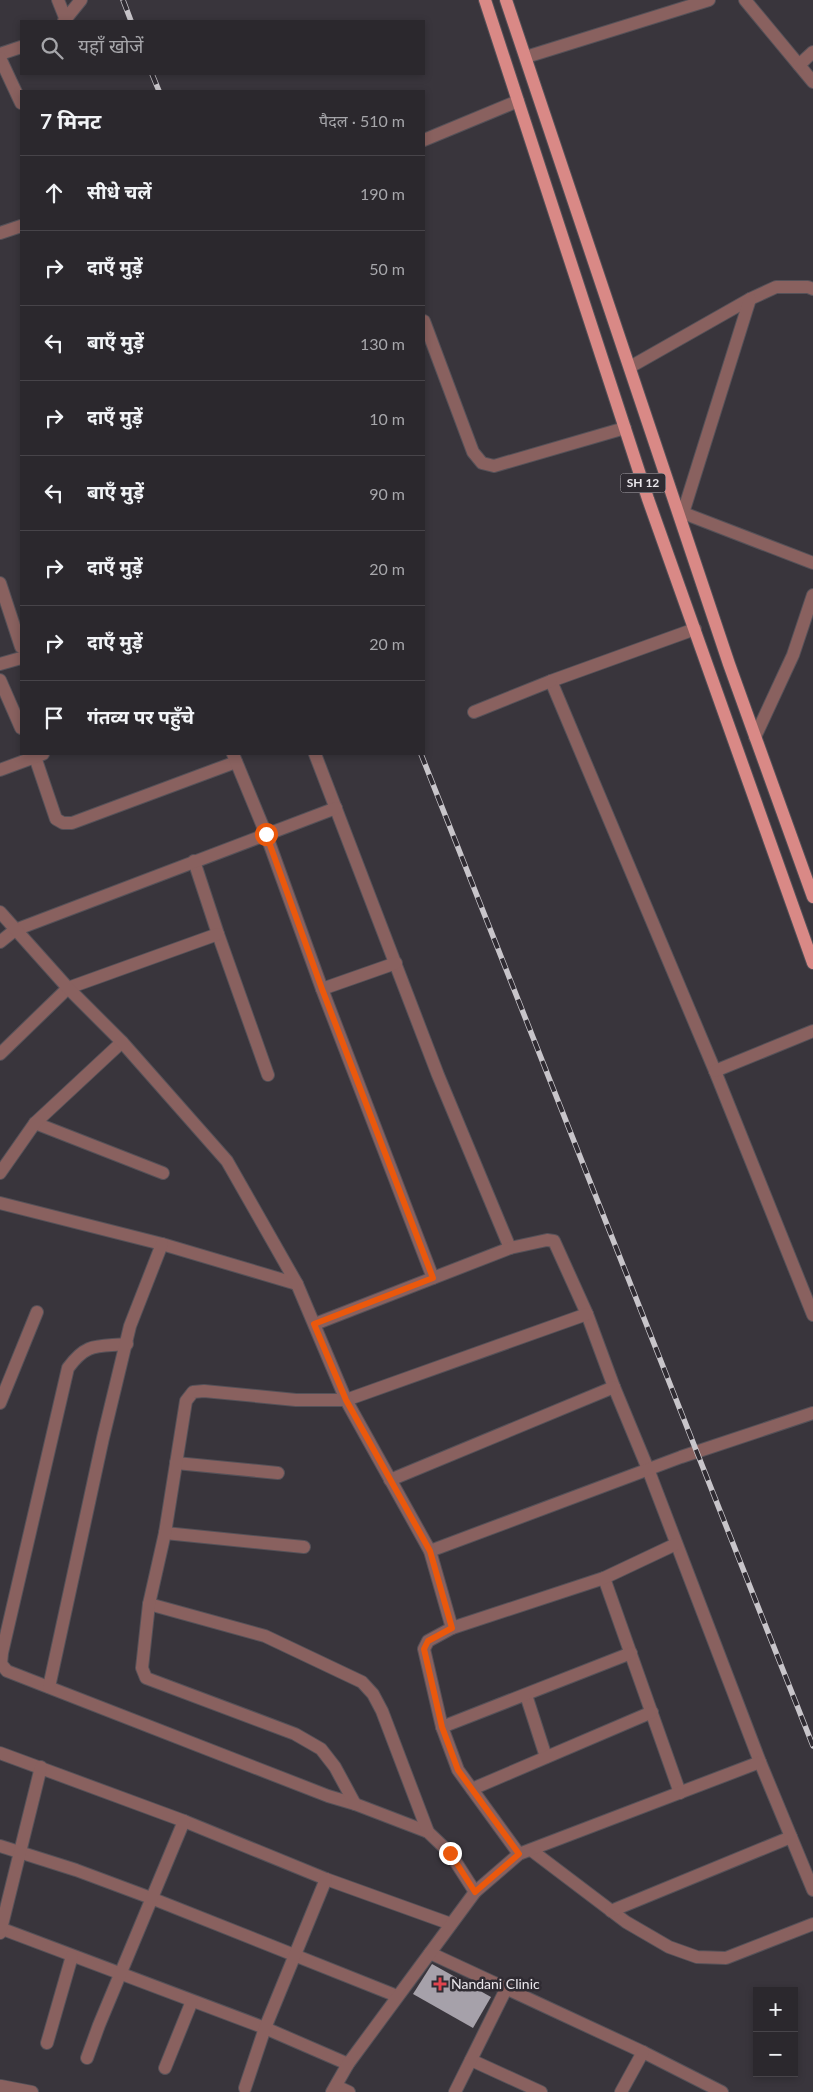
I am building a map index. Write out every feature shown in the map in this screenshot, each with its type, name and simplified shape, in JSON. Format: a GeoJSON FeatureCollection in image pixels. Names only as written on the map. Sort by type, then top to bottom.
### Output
{"type":"FeatureCollection","features":[{"type":"Feature","properties":{"kind":"main road","name":"SH 12"},"geometry":{"type":"LineString","coordinates":[[485,0],[648,499],[813,962]]}},
{"type":"Feature","properties":{"kind":"main road","name":"SH 12"},"geometry":{"type":"LineString","coordinates":[[506,0],[755,737],[813,897]]}},
{"type":"Feature","properties":{"kind":"street"},"geometry":{"type":"LineString","coordinates":[[58,0],[65,20]]}},
{"type":"Feature","properties":{"kind":"street"},"geometry":{"type":"LineString","coordinates":[[65,20],[81,0]]}},
{"type":"Feature","properties":{"kind":"street"},"geometry":{"type":"LineString","coordinates":[[526,57],[709,0]]}},
{"type":"Feature","properties":{"kind":"street"},"geometry":{"type":"LineString","coordinates":[[744,0],[813,82]]}},
{"type":"Feature","properties":{"kind":"street"},"geometry":{"type":"LineString","coordinates":[[0,54],[20,47]]}},
{"type":"Feature","properties":{"kind":"street"},"geometry":{"type":"LineString","coordinates":[[799,65],[813,52]]}},
{"type":"Feature","properties":{"kind":"street"},"geometry":{"type":"LineString","coordinates":[[0,58],[20,101]]}},
{"type":"Feature","properties":{"kind":"street"},"geometry":{"type":"LineString","coordinates":[[425,140],[518,101]]}},
{"type":"Feature","properties":{"kind":"street"},"geometry":{"type":"LineString","coordinates":[[0,233],[20,226]]}},
{"type":"Feature","properties":{"kind":"street"},"geometry":{"type":"LineString","coordinates":[[630,367],[750,299],[776,287],[808,287],[813,289]]}},
{"type":"Feature","properties":{"kind":"street"},"geometry":{"type":"LineString","coordinates":[[750,299],[680,512],[813,563]]}},
{"type":"Feature","properties":{"kind":"street"},"geometry":{"type":"LineString","coordinates":[[425,323],[473,452],[482,463],[494,466],[626,428]]}},
{"type":"Feature","properties":{"kind":"street"},"geometry":{"type":"LineString","coordinates":[[0,583],[20,645]]}},
{"type":"Feature","properties":{"kind":"street"},"geometry":{"type":"LineString","coordinates":[[755,737],[793,655],[813,595]]}},
{"type":"Feature","properties":{"kind":"street"},"geometry":{"type":"LineString","coordinates":[[474,712],[551,680],[695,629]]}},
{"type":"Feature","properties":{"kind":"street"},"geometry":{"type":"LineString","coordinates":[[0,664],[20,658]]}},
{"type":"Feature","properties":{"kind":"street"},"geometry":{"type":"LineString","coordinates":[[0,680],[20,726]]}},
{"type":"Feature","properties":{"kind":"street"},"geometry":{"type":"LineString","coordinates":[[551,680],[715,1072],[813,1315]]}},
{"type":"Feature","properties":{"kind":"street"},"geometry":{"type":"LineString","coordinates":[[0,770],[37,755],[56,819],[63,823],[72,823],[235,758],[266,834],[322,989],[433,1278]]}},
{"type":"Feature","properties":{"kind":"street"},"geometry":{"type":"LineString","coordinates":[[315,755],[438,1075],[510,1248]]}},
{"type":"Feature","properties":{"kind":"street"},"geometry":{"type":"LineString","coordinates":[[0,942],[15,930],[336,808]]}},
{"type":"Feature","properties":{"kind":"street"},"geometry":{"type":"LineString","coordinates":[[194,861],[268,1075]]}},
{"type":"Feature","properties":{"kind":"street"},"geometry":{"type":"LineString","coordinates":[[0,912],[68,988],[122,1042],[226,1161],[297,1284],[346,1400],[430,1551],[452,1628]]}},
{"type":"Feature","properties":{"kind":"street"},"geometry":{"type":"LineString","coordinates":[[0,1054],[68,988],[218,934]]}},
{"type":"Feature","properties":{"kind":"street"},"geometry":{"type":"LineString","coordinates":[[322,989],[396,963]]}},
{"type":"Feature","properties":{"kind":"street"},"geometry":{"type":"LineString","coordinates":[[715,1072],[813,1031]]}},
{"type":"Feature","properties":{"kind":"street"},"geometry":{"type":"LineString","coordinates":[[0,1173],[35,1123],[122,1042]]}},
{"type":"Feature","properties":{"kind":"street"},"geometry":{"type":"LineString","coordinates":[[35,1123],[164,1173]]}},
{"type":"Feature","properties":{"kind":"street"},"geometry":{"type":"LineString","coordinates":[[0,1203],[162,1244],[297,1284]]}},
{"type":"Feature","properties":{"kind":"street"},"geometry":{"type":"LineString","coordinates":[[314,1324],[510,1248],[547,1240],[554,1241],[587,1314],[760,1762],[813,1890]]}},
{"type":"Feature","properties":{"kind":"street"},"geometry":{"type":"LineString","coordinates":[[49,1687],[130,1326],[162,1244]]}},
{"type":"Feature","properties":{"kind":"street"},"geometry":{"type":"LineString","coordinates":[[0,1403],[37,1312]]}},
{"type":"Feature","properties":{"kind":"street"},"geometry":{"type":"LineString","coordinates":[[356,1804],[335,1768],[321,1749],[295,1734],[146,1678],[142,1668],[149,1604],[165,1533],[186,1401],[193,1392],[204,1391],[296,1400],[346,1400],[587,1314]]}},
{"type":"Feature","properties":{"kind":"street"},"geometry":{"type":"LineString","coordinates":[[127,1344],[88,1348],[78,1354],[68,1368],[1,1664],[7,1672],[328,1796],[356,1804],[428,1832],[450,1853],[478,1889]]}},
{"type":"Feature","properties":{"kind":"street"},"geometry":{"type":"LineString","coordinates":[[390,1480],[614,1387]]}},
{"type":"Feature","properties":{"kind":"street"},"geometry":{"type":"LineString","coordinates":[[430,1551],[648,1469],[813,1413]]}},
{"type":"Feature","properties":{"kind":"street"},"geometry":{"type":"LineString","coordinates":[[176,1463],[278,1473]]}},
{"type":"Feature","properties":{"kind":"street"},"geometry":{"type":"LineString","coordinates":[[165,1533],[304,1548]]}},
{"type":"Feature","properties":{"kind":"street"},"geometry":{"type":"LineString","coordinates":[[676,1544],[604,1578],[452,1628],[428,1641],[424,1649],[442,1727],[458,1770],[521,1854],[669,1947],[697,1957],[726,1958],[813,1924]]}},
{"type":"Feature","properties":{"kind":"street"},"geometry":{"type":"LineString","coordinates":[[604,1578],[680,1793]]}},
{"type":"Feature","properties":{"kind":"street"},"geometry":{"type":"LineString","coordinates":[[149,1604],[265,1636],[362,1682],[373,1694],[382,1711],[428,1832]]}},
{"type":"Feature","properties":{"kind":"street"},"geometry":{"type":"LineString","coordinates":[[442,1727],[631,1653]]}},
{"type":"Feature","properties":{"kind":"street"},"geometry":{"type":"LineString","coordinates":[[526,1695],[546,1757]]}},
{"type":"Feature","properties":{"kind":"street"},"geometry":{"type":"LineString","coordinates":[[472,1789],[652,1712]]}},
{"type":"Feature","properties":{"kind":"street"},"geometry":{"type":"LineString","coordinates":[[0,1753],[184,1821],[326,1878],[451,1924]]}},
{"type":"Feature","properties":{"kind":"street"},"geometry":{"type":"LineString","coordinates":[[350,2092],[334,2089],[348,2064],[478,1889],[521,1854],[760,1762]]}},
{"type":"Feature","properties":{"kind":"street"},"geometry":{"type":"LineString","coordinates":[[42,1768],[0,1930],[265,2028],[348,2064]]}},
{"type":"Feature","properties":{"kind":"street"},"geometry":{"type":"LineString","coordinates":[[88,2058],[120,1973],[184,1821]]}},
{"type":"Feature","properties":{"kind":"street"},"geometry":{"type":"LineString","coordinates":[[611,1911],[791,1837]]}},
{"type":"Feature","properties":{"kind":"street"},"geometry":{"type":"LineString","coordinates":[[0,1846],[151,1898],[397,1996]]}},
{"type":"Feature","properties":{"kind":"street"},"geometry":{"type":"LineString","coordinates":[[245,2088],[265,2028],[326,1878]]}},
{"type":"Feature","properties":{"kind":"street"},"geometry":{"type":"LineString","coordinates":[[430,1953],[642,2052],[714,2090]]}},
{"type":"Feature","properties":{"kind":"street"},"geometry":{"type":"LineString","coordinates":[[47,2043],[72,1956]]}},
{"type":"Feature","properties":{"kind":"street"},"geometry":{"type":"LineString","coordinates":[[455,2092],[506,1989]]}},
{"type":"Feature","properties":{"kind":"street"},"geometry":{"type":"LineString","coordinates":[[165,2068],[192,2001]]}},
{"type":"Feature","properties":{"kind":"street"},"geometry":{"type":"LineString","coordinates":[[621,2092],[642,2052]]}},
{"type":"Feature","properties":{"kind":"street"},"geometry":{"type":"LineString","coordinates":[[471,2060],[541,2092]]}},
{"type":"Feature","properties":{"kind":"street"},"geometry":{"type":"LineString","coordinates":[[1,2086],[32,2092]]}},
{"type":"Feature","properties":{"kind":"building"},"geometry":{"type":"Polygon","coordinates":[[[432,1964],[491,1997],[473,2028],[413,1994],[432,1964]]]}},
{"type":"Feature","properties":{"kind":"railway"},"geometry":{"type":"LineString","coordinates":[[123,0],[131,20]]}},
{"type":"Feature","properties":{"kind":"railway"},"geometry":{"type":"LineString","coordinates":[[152,75],[159,90]]}},
{"type":"Feature","properties":{"kind":"railway"},"geometry":{"type":"LineString","coordinates":[[421,755],[813,1746]]}},
{"type":"Feature","properties":{"kind":"place","name":"Nandani Clinic"},"geometry":{"type":"Point","coordinates":[440,1984]}},
{"type":"Feature","properties":{"kind":"route"},"geometry":{"type":"LineString","coordinates":[[266,834],[322,989],[433,1278],[314,1324],[332,1372],[346,1400],[430,1551],[452,1628],[428,1641],[424,1649],[425,1659],[442,1727],[458,1770],[519,1854],[475,1892],[450,1853]]}}]}
